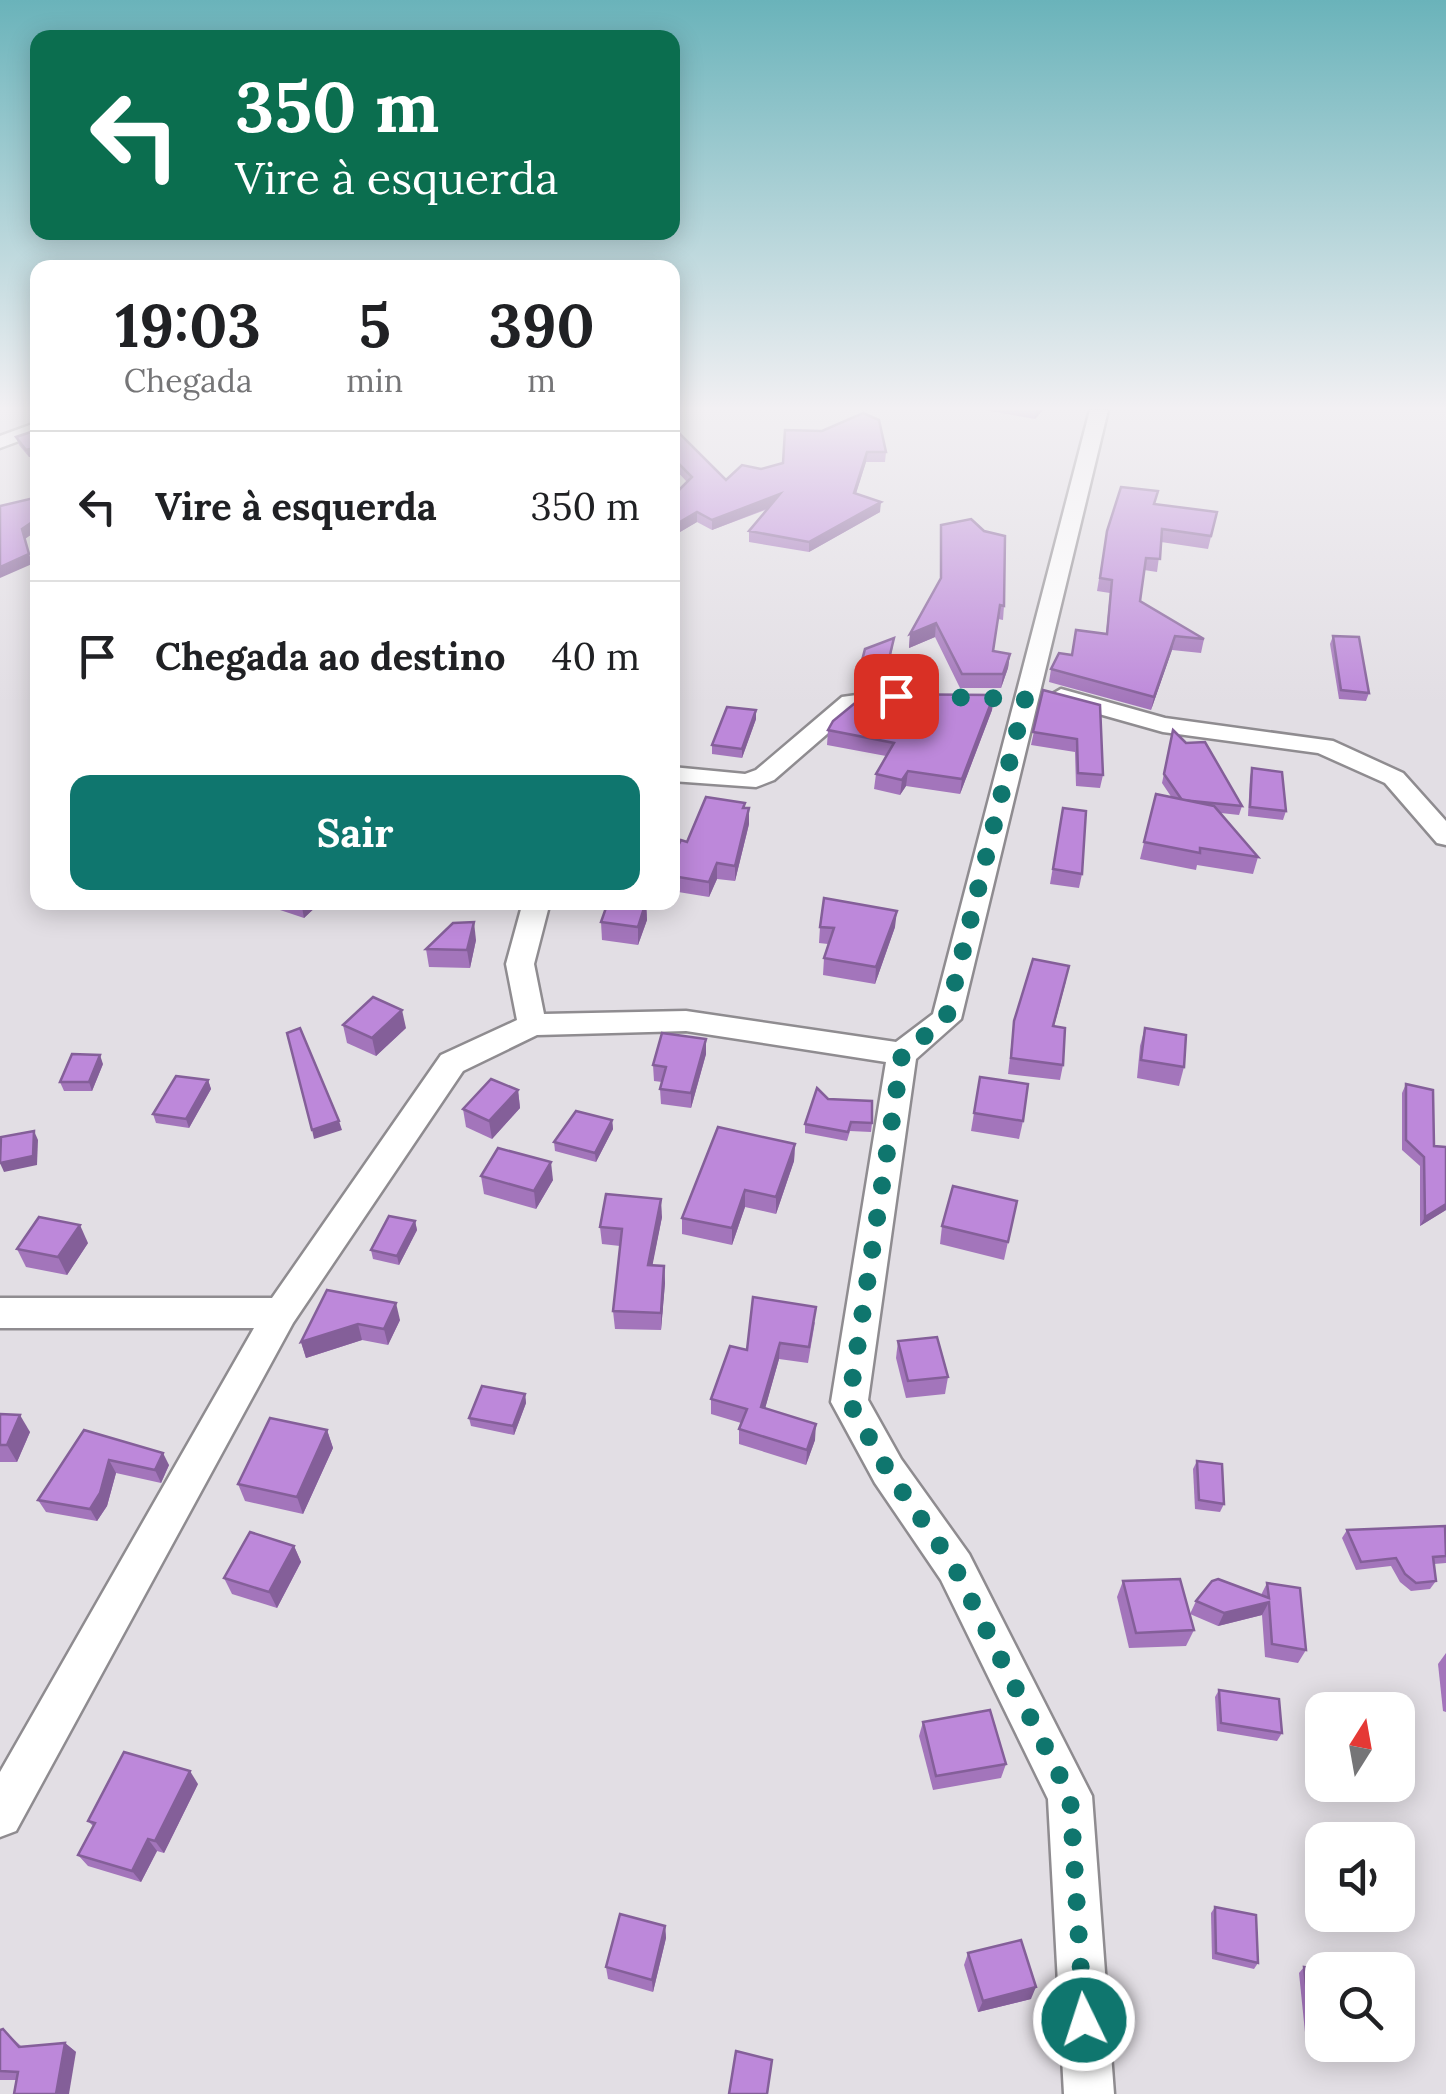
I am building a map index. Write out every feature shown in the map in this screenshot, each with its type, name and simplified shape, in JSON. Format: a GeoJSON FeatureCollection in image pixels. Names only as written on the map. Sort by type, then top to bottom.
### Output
{"type":"FeatureCollection","features":[{"type":"Feature","properties":{"kind":"street"},"geometry":{"type":"LineString","coordinates":[[1072,508],[1019,695],[946,1019],[902,1054],[849,1402],[888,1471],[954,1566],[1070,1796],[1089,2094]]}},
{"type":"Feature","properties":{"kind":"street"},"geometry":{"type":"LineString","coordinates":[[1019,695],[1163,725],[1324,746],[1394,778],[1446,837]]}},
{"type":"Feature","properties":{"kind":"street"},"geometry":{"type":"LineString","coordinates":[[680,775],[752,781],[765,775],[850,702],[885,696],[932,696]]}},
{"type":"Feature","properties":{"kind":"street"},"geometry":{"type":"LineString","coordinates":[[533,1025],[518,975],[518,957],[534,910]]}},
{"type":"Feature","properties":{"kind":"street"},"geometry":{"type":"LineString","coordinates":[[0,1815],[282,1314],[452,1063],[533,1025],[686,1021],[902,1054]]}},
{"type":"Feature","properties":{"kind":"street"},"geometry":{"type":"LineString","coordinates":[[0,1313],[282,1314]]}},
{"type":"Feature","properties":{"kind":"building"},"geometry":{"type":"Polygon","coordinates":[[[0,508],[30,508],[30,524],[22,529],[29,554],[0,567],[0,508]]]}},
{"type":"Feature","properties":{"kind":"building"},"geometry":{"type":"Polygon","coordinates":[[[680,508],[744,508],[712,520],[697,512],[680,522],[680,508]]]}},
{"type":"Feature","properties":{"kind":"building"},"geometry":{"type":"Polygon","coordinates":[[[769,508],[871,508],[809,542],[749,531],[769,508]]]}},
{"type":"Feature","properties":{"kind":"building"},"geometry":{"type":"Polygon","coordinates":[[[1114,508],[1217,512],[1211,536],[1162,529],[1160,559],[1146,558],[1140,601],[1204,639],[1175,636],[1154,697],[1051,669],[1059,653],[1072,655],[1076,630],[1107,634],[1112,580],[1100,578],[1114,508]]]}},
{"type":"Feature","properties":{"kind":"building"},"geometry":{"type":"Polygon","coordinates":[[[971,519],[984,531],[1005,536],[1004,606],[1000,605],[993,651],[1010,654],[1003,674],[962,674],[936,623],[910,634],[941,578],[941,525],[971,519]]]}},
{"type":"Feature","properties":{"kind":"building"},"geometry":{"type":"Polygon","coordinates":[[[1333,636],[1359,637],[1369,693],[1341,690],[1333,636]]]}},
{"type":"Feature","properties":{"kind":"building"},"geometry":{"type":"Polygon","coordinates":[[[894,638],[884,679],[857,680],[865,649],[894,638]]]}},
{"type":"Feature","properties":{"kind":"building"},"geometry":{"type":"Polygon","coordinates":[[[1043,690],[1100,705],[1103,775],[1078,773],[1077,739],[1033,732],[1043,690]]]}},
{"type":"Feature","properties":{"kind":"building"},"geometry":{"type":"Polygon","coordinates":[[[866,694],[994,695],[962,779],[908,771],[902,780],[876,774],[894,743],[828,730],[833,721],[866,694]]]}},
{"type":"Feature","properties":{"kind":"building"},"geometry":{"type":"Polygon","coordinates":[[[727,707],[756,710],[742,749],[712,745],[727,707]]]}},
{"type":"Feature","properties":{"kind":"building"},"geometry":{"type":"Polygon","coordinates":[[[1173,730],[1186,743],[1205,742],[1242,806],[1182,800],[1164,774],[1173,730]]]}},
{"type":"Feature","properties":{"kind":"building"},"geometry":{"type":"Polygon","coordinates":[[[1252,768],[1282,772],[1286,811],[1250,807],[1252,768]]]}},
{"type":"Feature","properties":{"kind":"building"},"geometry":{"type":"Polygon","coordinates":[[[1156,794],[1214,806],[1258,857],[1200,848],[1200,853],[1144,842],[1156,794]]]}},
{"type":"Feature","properties":{"kind":"building"},"geometry":{"type":"Polygon","coordinates":[[[706,797],[745,803],[743,808],[749,808],[735,866],[717,863],[709,882],[680,877],[680,842],[687,842],[706,797]]]}},
{"type":"Feature","properties":{"kind":"building"},"geometry":{"type":"Polygon","coordinates":[[[1063,808],[1086,811],[1082,874],[1053,869],[1063,808]]]}},
{"type":"Feature","properties":{"kind":"building"},"geometry":{"type":"Polygon","coordinates":[[[824,898],[897,911],[876,967],[824,958],[834,928],[820,927],[824,898]]]}},
{"type":"Feature","properties":{"kind":"building"},"geometry":{"type":"Polygon","coordinates":[[[605,910],[643,910],[638,927],[601,922],[605,910]]]}},
{"type":"Feature","properties":{"kind":"building"},"geometry":{"type":"Polygon","coordinates":[[[474,922],[467,950],[426,949],[453,923],[474,922]]]}},
{"type":"Feature","properties":{"kind":"building"},"geometry":{"type":"Polygon","coordinates":[[[1033,959],[1069,966],[1053,1026],[1065,1028],[1063,1065],[1011,1058],[1014,1021],[1033,959]]]}},
{"type":"Feature","properties":{"kind":"building"},"geometry":{"type":"Polygon","coordinates":[[[373,997],[402,1010],[372,1038],[343,1025],[373,997]]]}},
{"type":"Feature","properties":{"kind":"building"},"geometry":{"type":"Polygon","coordinates":[[[300,1028],[339,1121],[312,1130],[287,1033],[300,1028]]]}},
{"type":"Feature","properties":{"kind":"building"},"geometry":{"type":"Polygon","coordinates":[[[1145,1028],[1186,1035],[1184,1067],[1141,1060],[1145,1028]]]}},
{"type":"Feature","properties":{"kind":"building"},"geometry":{"type":"Polygon","coordinates":[[[662,1033],[706,1039],[691,1093],[660,1089],[666,1067],[653,1065],[662,1033]]]}},
{"type":"Feature","properties":{"kind":"building"},"geometry":{"type":"Polygon","coordinates":[[[72,1054],[100,1055],[89,1082],[60,1082],[72,1054]]]}},
{"type":"Feature","properties":{"kind":"building"},"geometry":{"type":"Polygon","coordinates":[[[176,1076],[208,1080],[186,1119],[153,1114],[176,1076]]]}},
{"type":"Feature","properties":{"kind":"building"},"geometry":{"type":"Polygon","coordinates":[[[980,1077],[1028,1084],[1023,1121],[974,1113],[980,1077]]]}},
{"type":"Feature","properties":{"kind":"building"},"geometry":{"type":"Polygon","coordinates":[[[491,1079],[518,1090],[489,1121],[463,1109],[491,1079]]]}},
{"type":"Feature","properties":{"kind":"building"},"geometry":{"type":"Polygon","coordinates":[[[1406,1084],[1433,1090],[1434,1146],[1446,1147],[1446,1204],[1425,1217],[1424,1157],[1406,1140],[1406,1084]]]}},
{"type":"Feature","properties":{"kind":"building"},"geometry":{"type":"Polygon","coordinates":[[[817,1088],[828,1099],[872,1101],[872,1123],[851,1122],[848,1132],[805,1124],[817,1088]]]}},
{"type":"Feature","properties":{"kind":"building"},"geometry":{"type":"Polygon","coordinates":[[[576,1111],[612,1120],[595,1153],[554,1142],[576,1111]]]}},
{"type":"Feature","properties":{"kind":"building"},"geometry":{"type":"Polygon","coordinates":[[[718,1127],[795,1144],[776,1197],[745,1190],[732,1228],[682,1218],[718,1127]]]}},
{"type":"Feature","properties":{"kind":"building"},"geometry":{"type":"Polygon","coordinates":[[[34,1131],[33,1156],[0,1163],[1,1137],[34,1131]]]}},
{"type":"Feature","properties":{"kind":"building"},"geometry":{"type":"Polygon","coordinates":[[[498,1148],[551,1162],[534,1191],[481,1176],[498,1148]]]}},
{"type":"Feature","properties":{"kind":"building"},"geometry":{"type":"Polygon","coordinates":[[[953,1186],[1017,1201],[1008,1242],[942,1226],[953,1186]]]}},
{"type":"Feature","properties":{"kind":"building"},"geometry":{"type":"Polygon","coordinates":[[[606,1194],[661,1199],[648,1265],[664,1266],[661,1313],[613,1311],[622,1229],[600,1227],[606,1194]]]}},
{"type":"Feature","properties":{"kind":"building"},"geometry":{"type":"Polygon","coordinates":[[[389,1216],[415,1221],[397,1256],[371,1250],[389,1216]]]}},
{"type":"Feature","properties":{"kind":"building"},"geometry":{"type":"Polygon","coordinates":[[[39,1217],[80,1225],[58,1257],[17,1249],[39,1217]]]}},
{"type":"Feature","properties":{"kind":"building"},"geometry":{"type":"Polygon","coordinates":[[[327,1290],[396,1303],[384,1329],[358,1324],[301,1342],[327,1290]]]}},
{"type":"Feature","properties":{"kind":"building"},"geometry":{"type":"Polygon","coordinates":[[[753,1297],[816,1307],[809,1347],[780,1343],[761,1407],[816,1424],[807,1450],[739,1429],[747,1409],[711,1399],[730,1346],[747,1350],[753,1297]]]}},
{"type":"Feature","properties":{"kind":"building"},"geometry":{"type":"Polygon","coordinates":[[[937,1337],[948,1377],[908,1381],[898,1341],[937,1337]]]}},
{"type":"Feature","properties":{"kind":"building"},"geometry":{"type":"Polygon","coordinates":[[[482,1386],[525,1394],[513,1426],[469,1418],[482,1386]]]}},
{"type":"Feature","properties":{"kind":"building"},"geometry":{"type":"Polygon","coordinates":[[[0,1414],[20,1415],[7,1445],[0,1445],[0,1414]]]}},
{"type":"Feature","properties":{"kind":"building"},"geometry":{"type":"Polygon","coordinates":[[[270,1418],[327,1430],[297,1497],[238,1484],[270,1418]]]}},
{"type":"Feature","properties":{"kind":"building"},"geometry":{"type":"Polygon","coordinates":[[[84,1430],[163,1453],[155,1470],[109,1460],[100,1493],[90,1509],[38,1500],[84,1430]]]}},
{"type":"Feature","properties":{"kind":"building"},"geometry":{"type":"Polygon","coordinates":[[[1197,1461],[1222,1464],[1224,1504],[1199,1500],[1197,1461]]]}},
{"type":"Feature","properties":{"kind":"building"},"geometry":{"type":"Polygon","coordinates":[[[1445,1526],[1446,1556],[1433,1557],[1436,1581],[1416,1583],[1396,1558],[1361,1562],[1347,1530],[1445,1526]]]}},
{"type":"Feature","properties":{"kind":"building"},"geometry":{"type":"Polygon","coordinates":[[[250,1532],[294,1546],[269,1592],[224,1578],[250,1532]]]}},
{"type":"Feature","properties":{"kind":"building"},"geometry":{"type":"Polygon","coordinates":[[[1180,1579],[1194,1630],[1136,1633],[1123,1581],[1180,1579]]]}},
{"type":"Feature","properties":{"kind":"building"},"geometry":{"type":"Polygon","coordinates":[[[1218,1579],[1269,1598],[1267,1583],[1300,1588],[1306,1650],[1272,1644],[1269,1602],[1224,1613],[1196,1601],[1218,1579]]]}},
{"type":"Feature","properties":{"kind":"building"},"geometry":{"type":"Polygon","coordinates":[[[1219,1690],[1279,1699],[1282,1733],[1221,1723],[1219,1690]]]}},
{"type":"Feature","properties":{"kind":"building"},"geometry":{"type":"Polygon","coordinates":[[[990,1710],[1006,1764],[936,1776],[923,1722],[990,1710]]]}},
{"type":"Feature","properties":{"kind":"building"},"geometry":{"type":"Polygon","coordinates":[[[124,1752],[190,1771],[155,1841],[148,1839],[132,1871],[78,1855],[95,1823],[88,1821],[124,1752]]]}},
{"type":"Feature","properties":{"kind":"building"},"geometry":{"type":"Polygon","coordinates":[[[1215,1907],[1256,1915],[1258,1963],[1216,1953],[1215,1907]]]}},
{"type":"Feature","properties":{"kind":"building"},"geometry":{"type":"Polygon","coordinates":[[[620,1914],[665,1926],[652,1980],[606,1967],[620,1914]]]}},
{"type":"Feature","properties":{"kind":"building"},"geometry":{"type":"Polygon","coordinates":[[[1021,1940],[1036,1987],[983,2001],[968,1953],[1021,1940]]]}},
{"type":"Feature","properties":{"kind":"building"},"geometry":{"type":"Polygon","coordinates":[[[3,2029],[19,2047],[65,2043],[56,2094],[14,2094],[18,2072],[0,2071],[3,2029]]]}},
{"type":"Feature","properties":{"kind":"building"},"geometry":{"type":"Polygon","coordinates":[[[736,2051],[772,2060],[767,2094],[729,2094],[736,2051]]]}},
{"type":"Feature","properties":{"kind":"route"},"geometry":{"type":"LineString","coordinates":[[896,696],[1025,699],[946,1019],[902,1054],[849,1402],[888,1471],[954,1566],[1070,1796],[1084,2020]]}}]}
